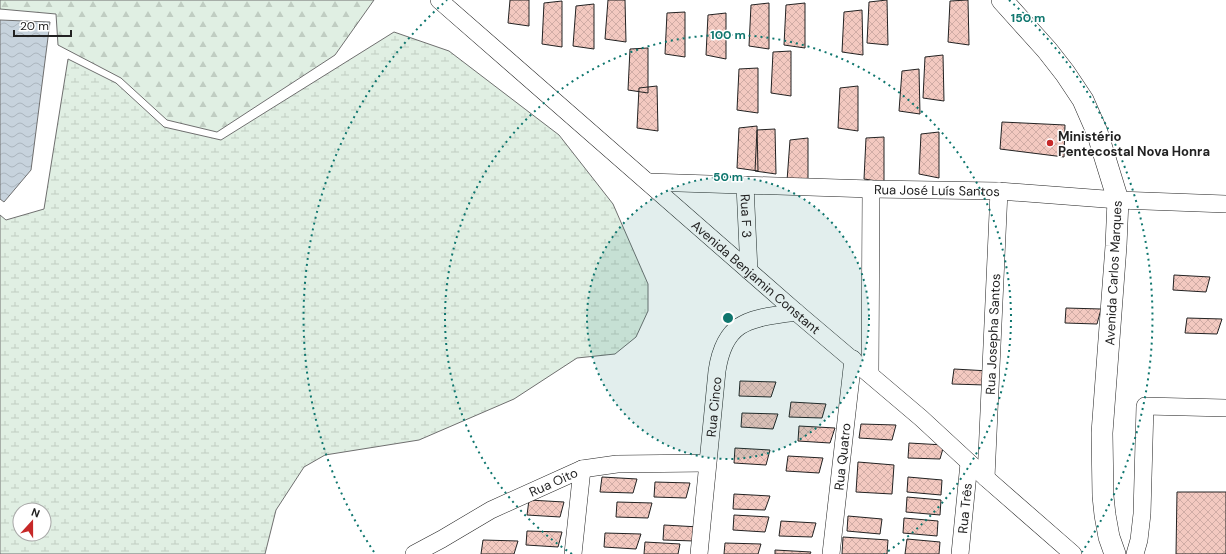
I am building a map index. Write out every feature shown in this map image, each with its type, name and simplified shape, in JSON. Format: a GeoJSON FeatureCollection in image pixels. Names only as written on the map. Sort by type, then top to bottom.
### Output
{"type":"FeatureCollection","features":[{"type":"Feature","properties":{"kind":"street","name":"Avenida Benjamin Constant"},"geometry":{"type":"LineString","coordinates":[[439,0],[796,312],[921,418],[969,463],[1073,554]]}},
{"type":"Feature","properties":{"kind":"street","name":"Avenida Carlos Marques"},"geometry":{"type":"LineString","coordinates":[[1002,0],[1047,50],[1083,100],[1097,132],[1118,200],[1102,440],[1103,496],[1105,515],[1115,554]]}},
{"type":"Feature","properties":{"kind":"street","name":"Rua José Luís Santos"},"geometry":{"type":"LineString","coordinates":[[648,182],[871,189],[999,191],[1118,200],[1226,204]]}},
{"type":"Feature","properties":{"kind":"street","name":"Rua F 3"},"geometry":{"type":"LineString","coordinates":[[745,185],[749,271]]}},
{"type":"Feature","properties":{"kind":"street"},"geometry":{"type":"LineString","coordinates":[[870,374],[871,189]]}},
{"type":"Feature","properties":{"kind":"street","name":"Rua Josepha Santos"},"geometry":{"type":"LineString","coordinates":[[986,478],[999,191]]}},
{"type":"Feature","properties":{"kind":"street","name":"Rua Cinco"},"geometry":{"type":"LineString","coordinates":[[699,554],[707,463],[719,357],[728,336],[746,322],[756,318],[796,312]]}},
{"type":"Feature","properties":{"kind":"street","name":"Rua Quatro"},"geometry":{"type":"LineString","coordinates":[[831,554],[853,359]]}},
{"type":"Feature","properties":{"kind":"street"},"geometry":{"type":"LineString","coordinates":[[1135,554],[1139,540],[1142,514],[1145,406],[1226,408]]}},
{"type":"Feature","properties":{"kind":"street","name":"Rua Oito"},"geometry":{"type":"LineString","coordinates":[[414,554],[441,547],[491,510],[582,469],[617,464],[707,463]]}},
{"type":"Feature","properties":{"kind":"street","name":"Rua Três"},"geometry":{"type":"LineString","coordinates":[[960,554],[969,463]]}},
{"type":"Feature","properties":{"kind":"street"},"geometry":{"type":"LineString","coordinates":[[573,554],[582,469]]}},
{"type":"Feature","properties":{"kind":"green space"},"geometry":{"type":"Polygon","coordinates":[[[0,0],[374,0],[335,55],[217,132],[167,120],[121,78],[58,45],[56,14],[0,9],[0,0]]]}},
{"type":"Feature","properties":{"kind":"green space"},"geometry":{"type":"Polygon","coordinates":[[[394,32],[449,51],[559,135],[613,204],[648,284],[648,311],[636,337],[615,354],[577,358],[514,399],[419,440],[325,455],[304,467],[276,510],[265,554],[0,554],[0,215],[6,220],[44,209],[68,59],[116,83],[164,127],[221,140],[394,32]]]}},
{"type":"Feature","properties":{"kind":"water"},"geometry":{"type":"Polygon","coordinates":[[[0,20],[50,22],[31,170],[4,202],[0,199],[0,20]]]}},
{"type":"Feature","properties":{"kind":"building"},"geometry":{"type":"Polygon","coordinates":[[[510,0],[529,0],[529,26],[508,23],[510,0]]]}},
{"type":"Feature","properties":{"kind":"building"},"geometry":{"type":"Polygon","coordinates":[[[608,0],[625,0],[626,42],[605,39],[608,0]]]}},
{"type":"Feature","properties":{"kind":"building"},"geometry":{"type":"Polygon","coordinates":[[[887,0],[888,45],[867,43],[869,2],[887,0]]]}},
{"type":"Feature","properties":{"kind":"building"},"geometry":{"type":"Polygon","coordinates":[[[968,0],[969,45],[948,42],[950,1],[968,0]]]}},
{"type":"Feature","properties":{"kind":"building"},"geometry":{"type":"Polygon","coordinates":[[[562,1],[562,47],[542,44],[544,3],[562,1]]]}},
{"type":"Feature","properties":{"kind":"building"},"geometry":{"type":"Polygon","coordinates":[[[769,3],[769,49],[749,46],[751,5],[769,3]]]}},
{"type":"Feature","properties":{"kind":"building"},"geometry":{"type":"Polygon","coordinates":[[[805,3],[805,48],[784,45],[786,5],[805,3]]]}},
{"type":"Feature","properties":{"kind":"building"},"geometry":{"type":"Polygon","coordinates":[[[594,4],[594,49],[573,46],[576,6],[594,4]]]}},
{"type":"Feature","properties":{"kind":"building"},"geometry":{"type":"Polygon","coordinates":[[[862,10],[863,55],[842,52],[844,12],[862,10]]]}},
{"type":"Feature","properties":{"kind":"building"},"geometry":{"type":"Polygon","coordinates":[[[685,12],[685,57],[665,54],[667,13],[685,12]]]}},
{"type":"Feature","properties":{"kind":"building"},"geometry":{"type":"Polygon","coordinates":[[[726,13],[726,59],[706,55],[708,15],[726,13]]]}},
{"type":"Feature","properties":{"kind":"building"},"geometry":{"type":"Polygon","coordinates":[[[648,48],[648,93],[628,90],[630,49],[648,48]]]}},
{"type":"Feature","properties":{"kind":"building"},"geometry":{"type":"Polygon","coordinates":[[[791,51],[791,96],[771,93],[773,52],[791,51]]]}},
{"type":"Feature","properties":{"kind":"building"},"geometry":{"type":"Polygon","coordinates":[[[943,55],[944,101],[923,98],[925,57],[943,55]]]}},
{"type":"Feature","properties":{"kind":"building"},"geometry":{"type":"Polygon","coordinates":[[[758,68],[758,113],[737,110],[739,69],[758,68]]]}},
{"type":"Feature","properties":{"kind":"building"},"geometry":{"type":"Polygon","coordinates":[[[919,69],[920,114],[899,111],[902,71],[919,69]]]}},
{"type":"Feature","properties":{"kind":"building"},"geometry":{"type":"Polygon","coordinates":[[[657,86],[658,131],[637,128],[639,88],[657,86]]]}},
{"type":"Feature","properties":{"kind":"building"},"geometry":{"type":"Polygon","coordinates":[[[858,86],[858,131],[838,128],[840,88],[858,86]]]}},
{"type":"Feature","properties":{"kind":"building"},"geometry":{"type":"Polygon","coordinates":[[[1002,122],[1065,125],[1064,157],[1000,149],[1002,122]]]}},
{"type":"Feature","properties":{"kind":"building"},"geometry":{"type":"Polygon","coordinates":[[[757,126],[758,171],[737,168],[739,128],[757,126]]]}},
{"type":"Feature","properties":{"kind":"building"},"geometry":{"type":"Polygon","coordinates":[[[775,129],[776,174],[755,171],[757,130],[775,129]]]}},
{"type":"Feature","properties":{"kind":"building"},"geometry":{"type":"Polygon","coordinates":[[[939,132],[939,178],[919,174],[921,134],[939,132]]]}},
{"type":"Feature","properties":{"kind":"building"},"geometry":{"type":"Polygon","coordinates":[[[884,137],[884,182],[864,179],[866,138],[884,137]]]}},
{"type":"Feature","properties":{"kind":"building"},"geometry":{"type":"Polygon","coordinates":[[[808,138],[808,183],[787,181],[790,140],[808,138]]]}},
{"type":"Feature","properties":{"kind":"building"},"geometry":{"type":"Polygon","coordinates":[[[1174,275],[1210,277],[1206,292],[1173,290],[1174,275]]]}},
{"type":"Feature","properties":{"kind":"building"},"geometry":{"type":"Polygon","coordinates":[[[1066,308],[1101,309],[1097,324],[1065,323],[1066,308]]]}},
{"type":"Feature","properties":{"kind":"building"},"geometry":{"type":"Polygon","coordinates":[[[1187,318],[1222,319],[1217,334],[1185,333],[1187,318]]]}},
{"type":"Feature","properties":{"kind":"building"},"geometry":{"type":"Polygon","coordinates":[[[954,369],[989,371],[985,385],[952,384],[954,369]]]}},
{"type":"Feature","properties":{"kind":"building"},"geometry":{"type":"Polygon","coordinates":[[[740,381],[776,382],[771,397],[739,396],[740,381]]]}},
{"type":"Feature","properties":{"kind":"building"},"geometry":{"type":"Polygon","coordinates":[[[791,402],[826,404],[822,418],[789,417],[791,402]]]}},
{"type":"Feature","properties":{"kind":"building"},"geometry":{"type":"Polygon","coordinates":[[[742,413],[778,414],[773,429],[741,427],[742,413]]]}},
{"type":"Feature","properties":{"kind":"building"},"geometry":{"type":"Polygon","coordinates":[[[861,424],[896,425],[892,440],[859,438],[861,424]]]}},
{"type":"Feature","properties":{"kind":"building"},"geometry":{"type":"Polygon","coordinates":[[[799,426],[835,428],[830,443],[798,441],[799,426]]]}},
{"type":"Feature","properties":{"kind":"building"},"geometry":{"type":"Polygon","coordinates":[[[909,443],[944,445],[940,459],[908,458],[909,443]]]}},
{"type":"Feature","properties":{"kind":"building"},"geometry":{"type":"Polygon","coordinates":[[[735,448],[770,450],[766,465],[734,463],[735,448]]]}},
{"type":"Feature","properties":{"kind":"building"},"geometry":{"type":"Polygon","coordinates":[[[788,456],[823,458],[819,473],[786,471],[788,456]]]}},
{"type":"Feature","properties":{"kind":"building"},"geometry":{"type":"Polygon","coordinates":[[[858,462],[894,465],[892,494],[856,492],[858,462]]]}},
{"type":"Feature","properties":{"kind":"building"},"geometry":{"type":"Polygon","coordinates":[[[602,477],[637,479],[633,493],[600,492],[602,477]]]}},
{"type":"Feature","properties":{"kind":"building"},"geometry":{"type":"Polygon","coordinates":[[[908,477],[942,480],[941,495],[907,492],[908,477]]]}},
{"type":"Feature","properties":{"kind":"building"},"geometry":{"type":"Polygon","coordinates":[[[655,482],[690,483],[686,498],[654,497],[655,482]]]}},
{"type":"Feature","properties":{"kind":"building"},"geometry":{"type":"Polygon","coordinates":[[[1177,492],[1226,492],[1226,554],[1176,554],[1177,492]]]}},
{"type":"Feature","properties":{"kind":"building"},"geometry":{"type":"Polygon","coordinates":[[[734,494],[770,496],[765,510],[733,509],[734,494]]]}},
{"type":"Feature","properties":{"kind":"building"},"geometry":{"type":"Polygon","coordinates":[[[907,497],[941,500],[940,515],[906,512],[907,497]]]}},
{"type":"Feature","properties":{"kind":"building"},"geometry":{"type":"Polygon","coordinates":[[[529,500],[564,502],[560,517],[527,515],[529,500]]]}},
{"type":"Feature","properties":{"kind":"building"},"geometry":{"type":"Polygon","coordinates":[[[617,502],[652,503],[648,518],[616,517],[617,502]]]}},
{"type":"Feature","properties":{"kind":"building"},"geometry":{"type":"Polygon","coordinates":[[[734,515],[769,517],[765,532],[733,530],[734,515]]]}},
{"type":"Feature","properties":{"kind":"building"},"geometry":{"type":"Polygon","coordinates":[[[848,516],[882,519],[880,534],[847,531],[848,516]]]}},
{"type":"Feature","properties":{"kind":"building"},"geometry":{"type":"Polygon","coordinates":[[[904,518],[938,521],[937,536],[903,533],[904,518]]]}},
{"type":"Feature","properties":{"kind":"building"},"geometry":{"type":"Polygon","coordinates":[[[781,521],[816,523],[812,537],[779,536],[781,521]]]}},
{"type":"Feature","properties":{"kind":"building"},"geometry":{"type":"Polygon","coordinates":[[[664,525],[699,527],[695,541],[663,540],[664,525]]]}},
{"type":"Feature","properties":{"kind":"building"},"geometry":{"type":"Polygon","coordinates":[[[527,531],[562,532],[558,547],[526,545],[527,531]]]}},
{"type":"Feature","properties":{"kind":"building"},"geometry":{"type":"Polygon","coordinates":[[[605,533],[641,534],[636,549],[604,547],[605,533]]]}},
{"type":"Feature","properties":{"kind":"building"},"geometry":{"type":"Polygon","coordinates":[[[843,537],[888,540],[887,554],[842,554],[843,537]]]}},
{"type":"Feature","properties":{"kind":"building"},"geometry":{"type":"Polygon","coordinates":[[[907,539],[940,542],[939,554],[905,554],[907,539]]]}},
{"type":"Feature","properties":{"kind":"building"},"geometry":{"type":"Polygon","coordinates":[[[483,540],[518,541],[514,554],[481,554],[483,540]]]}},
{"type":"Feature","properties":{"kind":"building"},"geometry":{"type":"Polygon","coordinates":[[[645,542],[680,544],[678,554],[644,554],[645,542]]]}},
{"type":"Feature","properties":{"kind":"building"},"geometry":{"type":"Polygon","coordinates":[[[725,543],[761,544],[758,554],[724,554],[725,543]]]}},
{"type":"Feature","properties":{"kind":"building"},"geometry":{"type":"Polygon","coordinates":[[[775,550],[811,552],[810,554],[775,554],[775,550]]]}},
{"type":"Feature","properties":{"kind":"place","name":"Ministério Pentecostal Nova Honra"},"geometry":{"type":"Point","coordinates":[1050,143]}}]}
